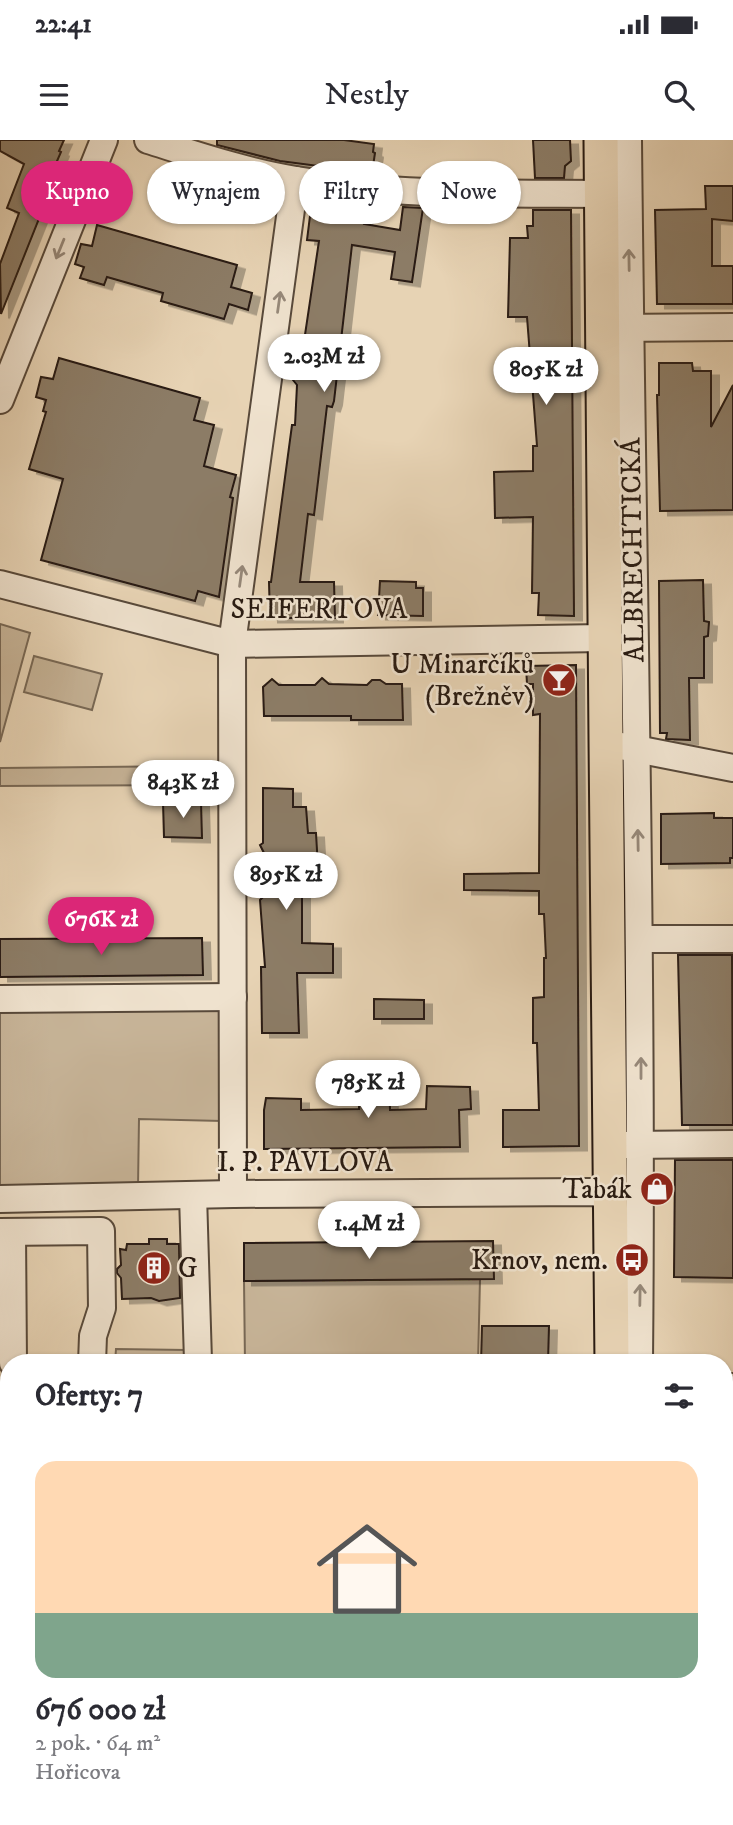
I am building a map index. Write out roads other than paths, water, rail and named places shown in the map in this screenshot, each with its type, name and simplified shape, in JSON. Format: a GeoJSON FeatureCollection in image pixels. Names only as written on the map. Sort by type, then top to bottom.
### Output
{"type":"FeatureCollection","features":[{"type":"Feature","properties":{"kind":"main road","name":"ALBRECHTICKÁ"},"geometry":{"type":"LineString","coordinates":[[601,140],[615,194],[616,328],[603,638],[622,746],[626,1145],[611,1194],[612,1354]]}},
{"type":"Feature","properties":{"kind":"street"},"geometry":{"type":"LineString","coordinates":[[0,400],[104,140]]}},
{"type":"Feature","properties":{"kind":"street"},"geometry":{"type":"LineString","coordinates":[[148,140],[204,149],[295,180],[425,193],[615,194]]}},
{"type":"Feature","properties":{"kind":"street","name":"ALBRECHTICKÁ"},"geometry":{"type":"LineString","coordinates":[[615,194],[628,140]]}},
{"type":"Feature","properties":{"kind":"street"},"geometry":{"type":"LineString","coordinates":[[233,1194],[232,644],[295,180]]}},
{"type":"Feature","properties":{"kind":"street"},"geometry":{"type":"LineString","coordinates":[[616,328],[733,327]]}},
{"type":"Feature","properties":{"kind":"street","name":"ALBRECHTICKÁ"},"geometry":{"type":"LineString","coordinates":[[616,328],[622,746],[640,939],[626,1145],[638,1354]]}},
{"type":"Feature","properties":{"kind":"street","name":"SEIFERTOVA"},"geometry":{"type":"LineString","coordinates":[[0,583],[232,644],[603,638]]}},
{"type":"Feature","properties":{"kind":"street"},"geometry":{"type":"LineString","coordinates":[[622,746],[733,768]]}},
{"type":"Feature","properties":{"kind":"street"},"geometry":{"type":"LineString","coordinates":[[640,939],[733,939]]}},
{"type":"Feature","properties":{"kind":"street"},"geometry":{"type":"LineString","coordinates":[[0,999],[233,997]]}},
{"type":"Feature","properties":{"kind":"street"},"geometry":{"type":"LineString","coordinates":[[626,1145],[733,1144]]}},
{"type":"Feature","properties":{"kind":"street","name":"I. P. PAVLOVA"},"geometry":{"type":"LineString","coordinates":[[0,1199],[233,1194],[611,1194]]}},
{"type":"Feature","properties":{"kind":"street"},"geometry":{"type":"LineString","coordinates":[[193,1195],[198,1354]]}},
{"type":"Feature","properties":{"kind":"street"},"geometry":{"type":"LineString","coordinates":[[13,1354],[6,1232],[101,1231],[102,1308],[93,1336],[92,1354]]}},
{"type":"Feature","properties":{"kind":"place","name":"U Minarčíků (Brežněv)"},"geometry":{"type":"Point","coordinates":[559,680]}},
{"type":"Feature","properties":{"kind":"place","name":"Tabák"},"geometry":{"type":"Point","coordinates":[657,1189]}},
{"type":"Feature","properties":{"kind":"place","name":"Krnov, nem."},"geometry":{"type":"Point","coordinates":[632,1260]}},
{"type":"Feature","properties":{"kind":"place","name":"G"},"geometry":{"type":"Point","coordinates":[154,1268]}}]}
